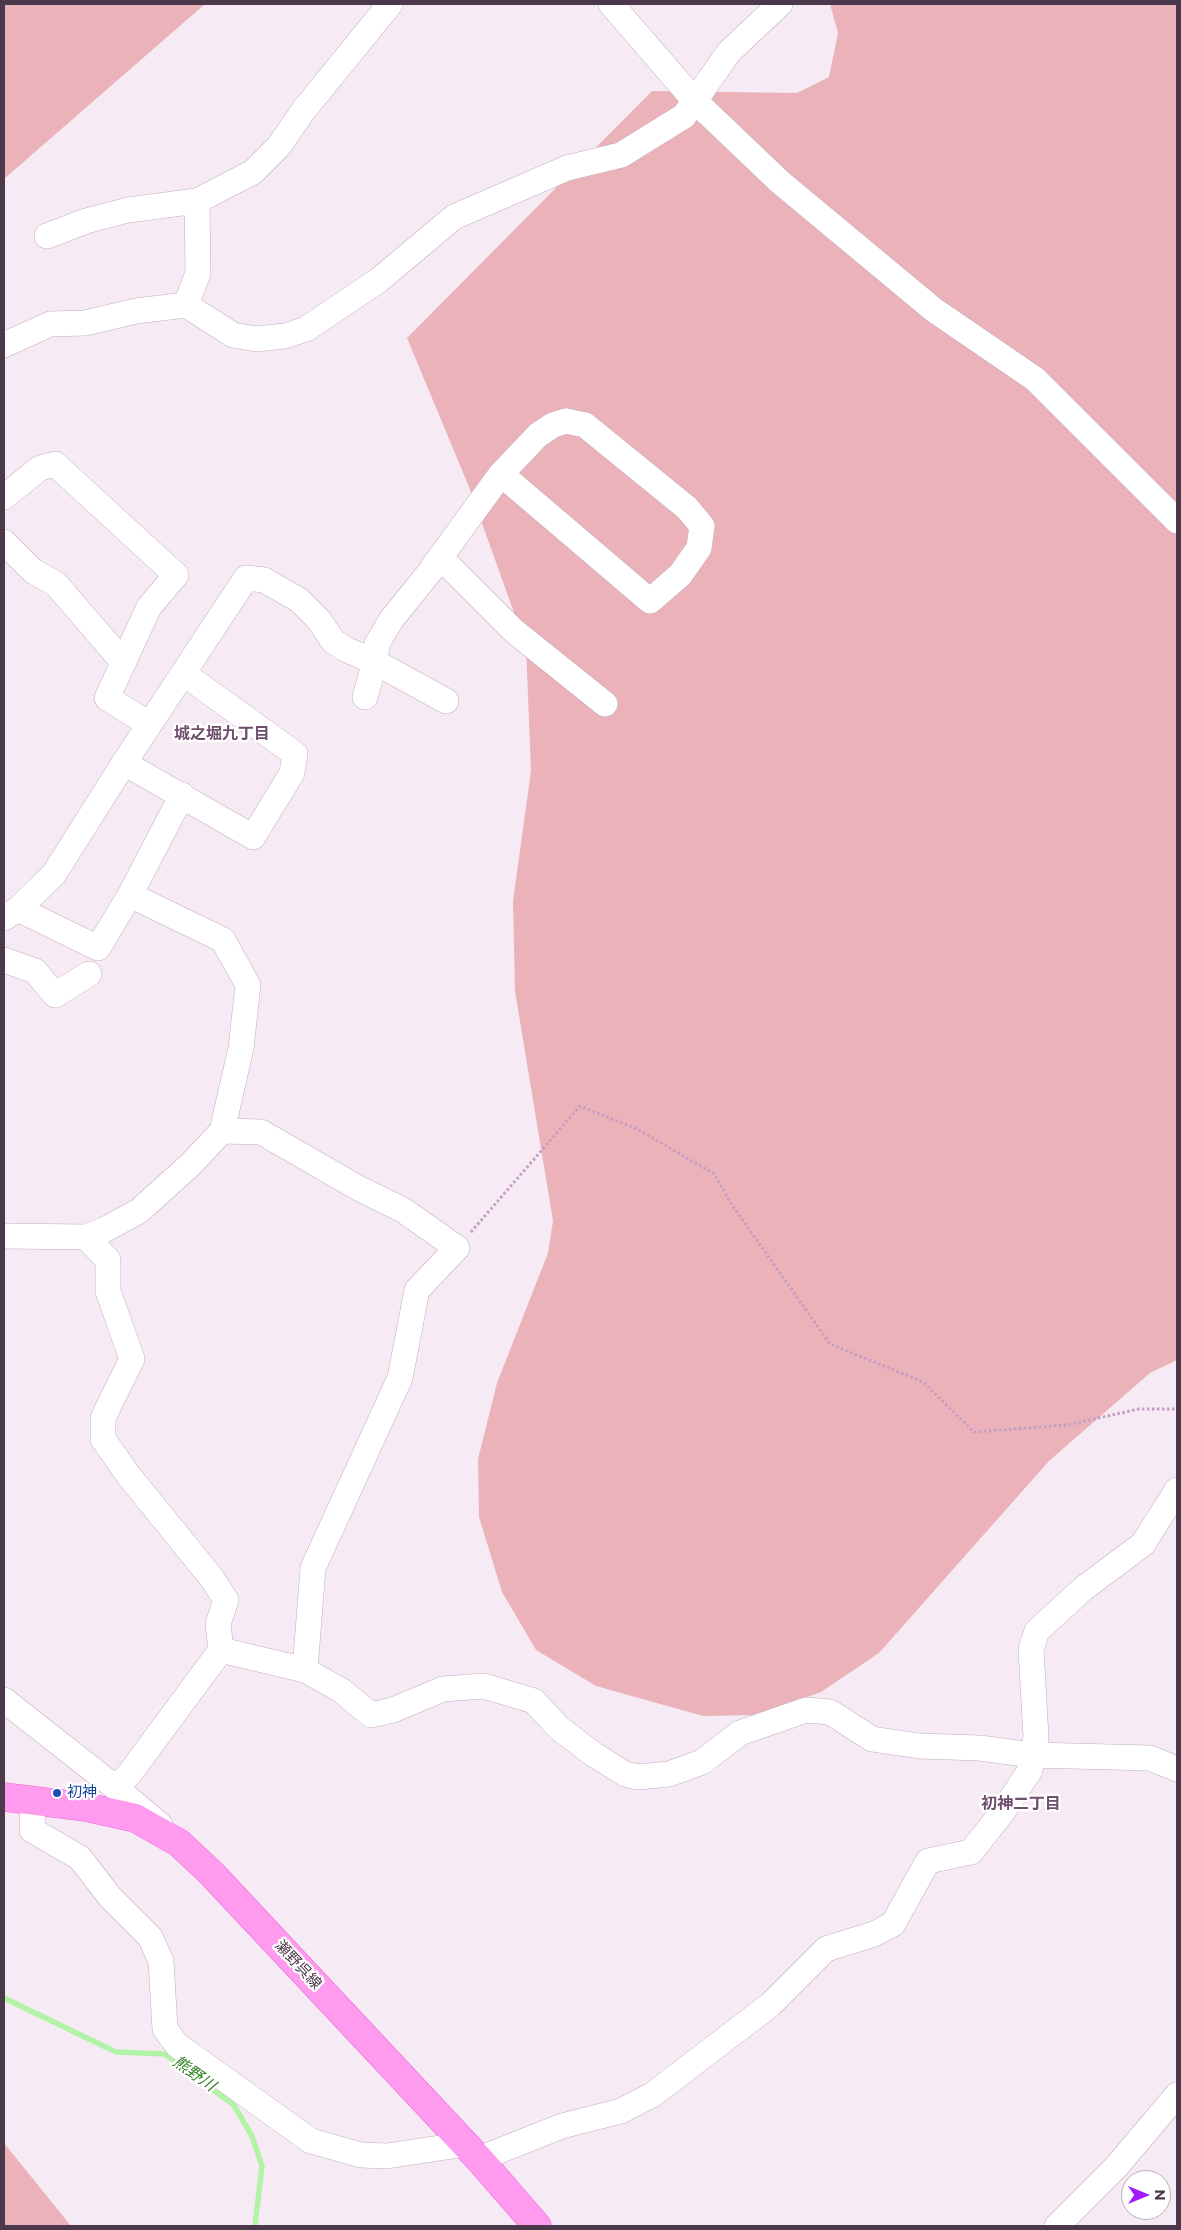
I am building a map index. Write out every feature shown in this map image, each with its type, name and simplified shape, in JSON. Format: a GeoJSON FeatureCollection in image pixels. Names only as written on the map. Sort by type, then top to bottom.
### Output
{"type":"FeatureCollection","features":[{"type":"Feature","properties":{"kind":"main road","name":"瀬野呉線"},"geometry":{"type":"LineString","coordinates":[[4,1797],[86,1807],[135,1818],[179,1843],[212,1874],[473,2151],[537,2226]]}},
{"type":"Feature","properties":{"kind":"street"},"geometry":{"type":"LineString","coordinates":[[47,236],[86,221],[128,210],[197,201],[253,172],[279,146],[303,111],[390,4]]}},
{"type":"Feature","properties":{"kind":"street"},"geometry":{"type":"LineString","coordinates":[[611,4],[695,101],[780,182],[934,310],[1035,379],[1177,520]]}},
{"type":"Feature","properties":{"kind":"street"},"geometry":{"type":"LineString","coordinates":[[4,345],[50,324],[85,323],[136,310],[186,305],[233,335],[256,340],[285,336],[306,329],[380,280],[454,217],[567,168],[621,155],[684,116],[729,52],[780,4]]}},
{"type":"Feature","properties":{"kind":"street"},"geometry":{"type":"LineString","coordinates":[[186,305],[198,273],[197,201]]}},
{"type":"Feature","properties":{"kind":"street"},"geometry":{"type":"LineString","coordinates":[[441,558],[432,567],[501,474],[538,435],[553,425],[566,421],[585,425],[687,508],[702,526],[699,548],[680,575],[650,601],[501,474]]}},
{"type":"Feature","properties":{"kind":"street"},"geometry":{"type":"LineString","coordinates":[[4,498],[40,468],[55,464],[176,575],[149,607],[106,698],[149,724]]}},
{"type":"Feature","properties":{"kind":"street"},"geometry":{"type":"LineString","coordinates":[[4,542],[33,571],[56,584],[124,662]]}},
{"type":"Feature","properties":{"kind":"street"},"geometry":{"type":"LineString","coordinates":[[365,697],[375,662],[377,644],[391,620],[441,558]]}},
{"type":"Feature","properties":{"kind":"street"},"geometry":{"type":"LineString","coordinates":[[441,558],[514,631],[605,704]]}},
{"type":"Feature","properties":{"kind":"street"},"geometry":{"type":"LineString","coordinates":[[182,795],[130,895],[98,948],[11,913],[54,874],[149,724],[246,578],[264,580],[298,600],[319,620],[334,641],[446,701]]}},
{"type":"Feature","properties":{"kind":"street"},"geometry":{"type":"LineString","coordinates":[[124,763],[252,837],[292,773],[295,754],[183,673]]}},
{"type":"Feature","properties":{"kind":"street"},"geometry":{"type":"LineString","coordinates":[[4,1236],[86,1237],[104,1230],[139,1211],[190,1164],[222,1131],[240,1048],[248,984],[223,940],[130,895]]}},
{"type":"Feature","properties":{"kind":"street"},"geometry":{"type":"LineString","coordinates":[[4,960],[35,971],[55,994],[89,974]]}},
{"type":"Feature","properties":{"kind":"street"},"geometry":{"type":"LineString","coordinates":[[222,1131],[261,1132],[360,1189],[403,1210],[457,1248],[417,1290],[400,1378],[313,1568],[305,1670]]}},
{"type":"Feature","properties":{"kind":"street"},"geometry":{"type":"LineString","coordinates":[[86,1237],[108,1260],[108,1291],[132,1359],[103,1418],[103,1439],[129,1476],[211,1577],[226,1600],[218,1624],[221,1650],[130,1773],[116,1788]]}},
{"type":"Feature","properties":{"kind":"street"},"geometry":{"type":"LineString","coordinates":[[33,1800],[32,1830],[80,1858],[110,1897],[150,1937],[161,1961],[166,2029],[177,2045],[311,2141],[361,2155],[386,2156],[473,2151],[621,2111],[652,2095],[770,2005],[826,1949],[874,1934],[893,1924],[928,1861],[971,1852],[1004,1810],[1030,1770],[1036,1737],[1031,1648],[1037,1631],[1084,1588],[1143,1544],[1177,1490]]}},
{"type":"Feature","properties":{"kind":"street"},"geometry":{"type":"LineString","coordinates":[[221,1650],[305,1670],[342,1691],[371,1715],[393,1710],[443,1689],[451,1688],[484,1686],[534,1701],[559,1728],[593,1754],[625,1774],[638,1777],[669,1774],[702,1762],[740,1733],[806,1710],[830,1712],[872,1739],[918,1746],[979,1748],[1033,1755],[1150,1758],[1177,1769]]}},
{"type":"Feature","properties":{"kind":"street"},"geometry":{"type":"LineString","coordinates":[[4,1700],[116,1788],[179,1843]]}},
{"type":"Feature","properties":{"kind":"street"},"geometry":{"type":"LineString","coordinates":[[1057,2226],[1116,2166],[1177,2095]]}},
{"type":"Feature","properties":{"kind":"path"},"geometry":{"type":"LineString","coordinates":[[457,1248],[580,1106],[639,1130],[714,1174],[732,1205],[830,1344],[924,1382],[974,1432],[1067,1425],[1139,1409],[1177,1409]]}},
{"type":"Feature","properties":{"kind":"shaded area"},"geometry":{"type":"Polygon","coordinates":[[[4,4],[205,4],[4,179],[4,4]]]}},
{"type":"Feature","properties":{"kind":"shaded area"},"geometry":{"type":"Polygon","coordinates":[[[830,4],[1177,4],[1177,1360],[1150,1373],[1049,1461],[879,1653],[821,1692],[757,1715],[703,1716],[596,1686],[536,1650],[502,1592],[479,1517],[478,1459],[497,1383],[548,1253],[553,1221],[515,991],[513,901],[531,771],[526,646],[469,487],[407,338],[652,91],[797,93],[829,77],[838,33],[830,4]]]}},
{"type":"Feature","properties":{"kind":"shaded area"},"geometry":{"type":"Polygon","coordinates":[[[4,2143],[71,2226],[4,2226],[4,2143]]]}},
{"type":"Feature","properties":{"kind":"waterway","name":"熊野川"},"geometry":{"type":"LineString","coordinates":[[4,1998],[116,2052],[165,2054],[232,2102],[252,2136],[262,2166],[255,2226]]}},
{"type":"Feature","properties":{"kind":"place","name":"初神"},"geometry":{"type":"Point","coordinates":[57,1793]}},
{"type":"Feature","properties":{"kind":"district","name":"城之堀九丁目"},"geometry":{"type":"Point","coordinates":[222,734]}},
{"type":"Feature","properties":{"kind":"district","name":"初神二丁目"},"geometry":{"type":"Point","coordinates":[1021,1804]}}]}
